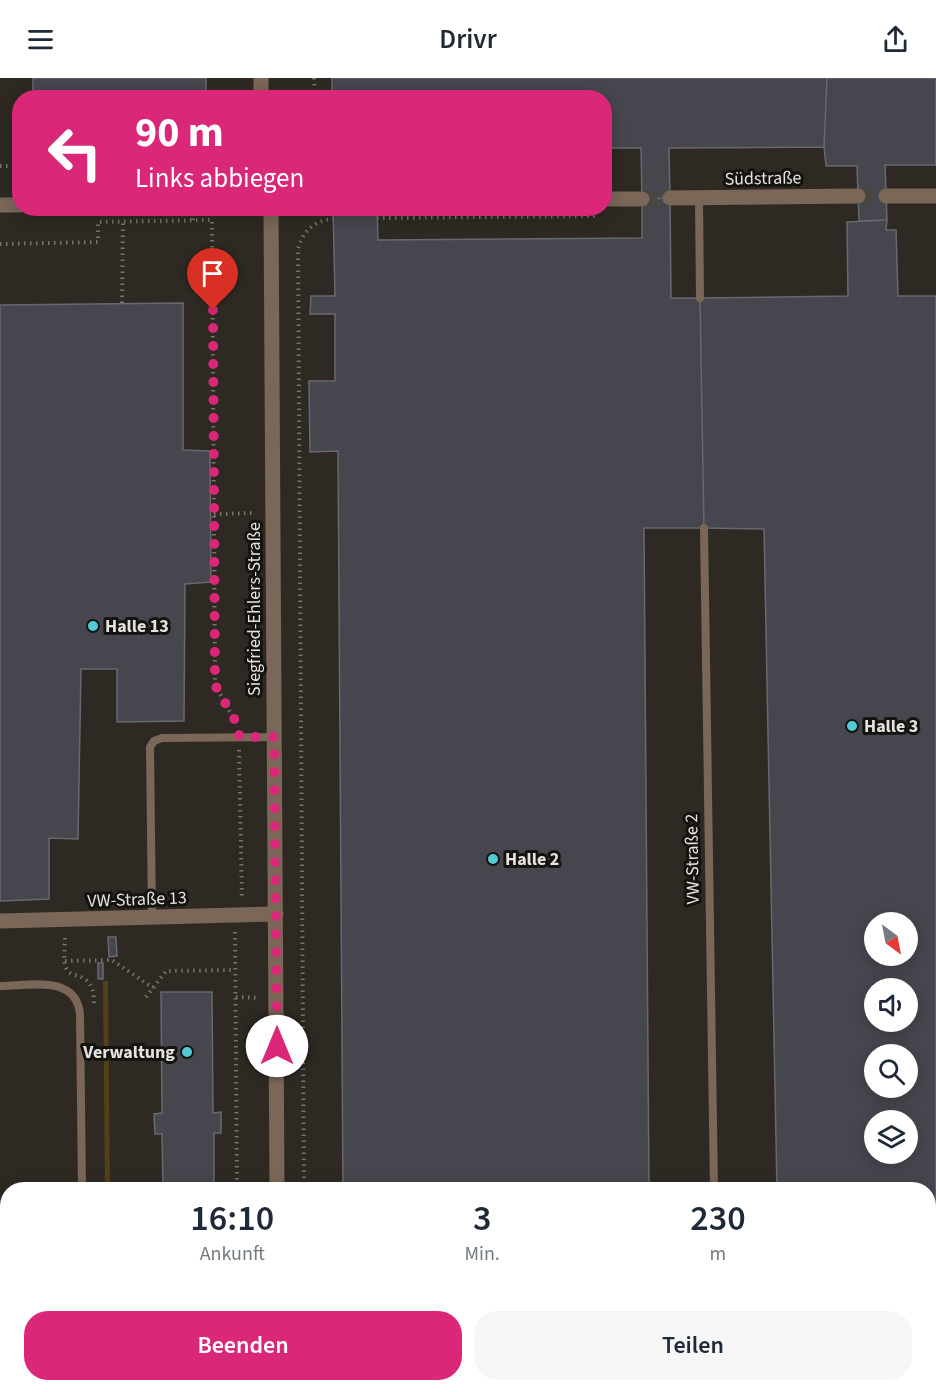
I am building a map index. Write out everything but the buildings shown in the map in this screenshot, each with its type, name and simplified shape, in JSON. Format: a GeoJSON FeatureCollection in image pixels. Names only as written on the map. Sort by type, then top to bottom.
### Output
{"type":"FeatureCollection","features":[{"type":"Feature","properties":{"kind":"street","name":"Südstraße"},"geometry":{"type":"LineString","coordinates":[[669,198],[858,196]]}},
{"type":"Feature","properties":{"kind":"street"},"geometry":{"type":"LineString","coordinates":[[886,196],[936,196]]}},
{"type":"Feature","properties":{"kind":"street"},"geometry":{"type":"LineString","coordinates":[[612,199],[642,199]]}},
{"type":"Feature","properties":{"kind":"street","name":"Siegfried-Ehlers-Straße"},"geometry":{"type":"LineString","coordinates":[[271,216],[277,1182]]}},
{"type":"Feature","properties":{"kind":"street","name":"VW-Straße 13"},"geometry":{"type":"LineString","coordinates":[[0,921],[276,914]]}},
{"type":"Feature","properties":{"kind":"lane"},"geometry":{"type":"LineString","coordinates":[[699,198],[700,298]]}},
{"type":"Feature","properties":{"kind":"lane","name":"VW-Straße 2"},"geometry":{"type":"LineString","coordinates":[[704,528],[714,1182]]}},
{"type":"Feature","properties":{"kind":"lane"},"geometry":{"type":"LineString","coordinates":[[152,918],[150,747],[154,741],[162,738],[274,737]]}},
{"type":"Feature","properties":{"kind":"lane"},"geometry":{"type":"LineString","coordinates":[[0,986],[60,986],[71,992],[78,1001],[82,1182]]}},
{"type":"Feature","properties":{"kind":"path"},"geometry":{"type":"LineString","coordinates":[[377,218],[608,216]]}},
{"type":"Feature","properties":{"kind":"path"},"geometry":{"type":"LineString","coordinates":[[304,1182],[298,249],[303,235],[308,230],[321,222],[333,219]]}},
{"type":"Feature","properties":{"kind":"path"},"geometry":{"type":"LineString","coordinates":[[0,244],[98,242],[98,222],[212,220],[215,685],[240,729],[243,898],[235,932],[237,1182]]}},
{"type":"Feature","properties":{"kind":"path"},"geometry":{"type":"LineString","coordinates":[[122,303],[123,221]]}},
{"type":"Feature","properties":{"kind":"path"},"geometry":{"type":"LineString","coordinates":[[65,961],[112,960],[153,988]]}},
{"type":"Feature","properties":{"kind":"path"},"geometry":{"type":"LineString","coordinates":[[146,997],[166,971],[235,970]]}},
{"type":"Feature","properties":{"kind":"shaded area"},"geometry":{"type":"Polygon","coordinates":[[[103,981],[108,981],[110,1182],[105,1182],[103,981]]]}},
{"type":"Feature","properties":{"kind":"tunnel"},"geometry":{"type":"LineString","coordinates":[[858,196],[886,196]]}},
{"type":"Feature","properties":{"kind":"tunnel"},"geometry":{"type":"LineString","coordinates":[[642,199],[670,198]]}},
{"type":"Feature","properties":{"kind":"place","name":"Halle 13"},"geometry":{"type":"Point","coordinates":[93,626]}},
{"type":"Feature","properties":{"kind":"place","name":"Halle 3"},"geometry":{"type":"Point","coordinates":[852,726]}},
{"type":"Feature","properties":{"kind":"place","name":"Halle 2"},"geometry":{"type":"Point","coordinates":[493,859]}},
{"type":"Feature","properties":{"kind":"place","name":"Verwaltung"},"geometry":{"type":"Point","coordinates":[187,1052]}},
{"type":"Feature","properties":{"kind":"route"},"geometry":{"type":"LineString","coordinates":[[213,310],[215,685],[240,729],[239,737],[274,737],[277,1046]]}}]}
